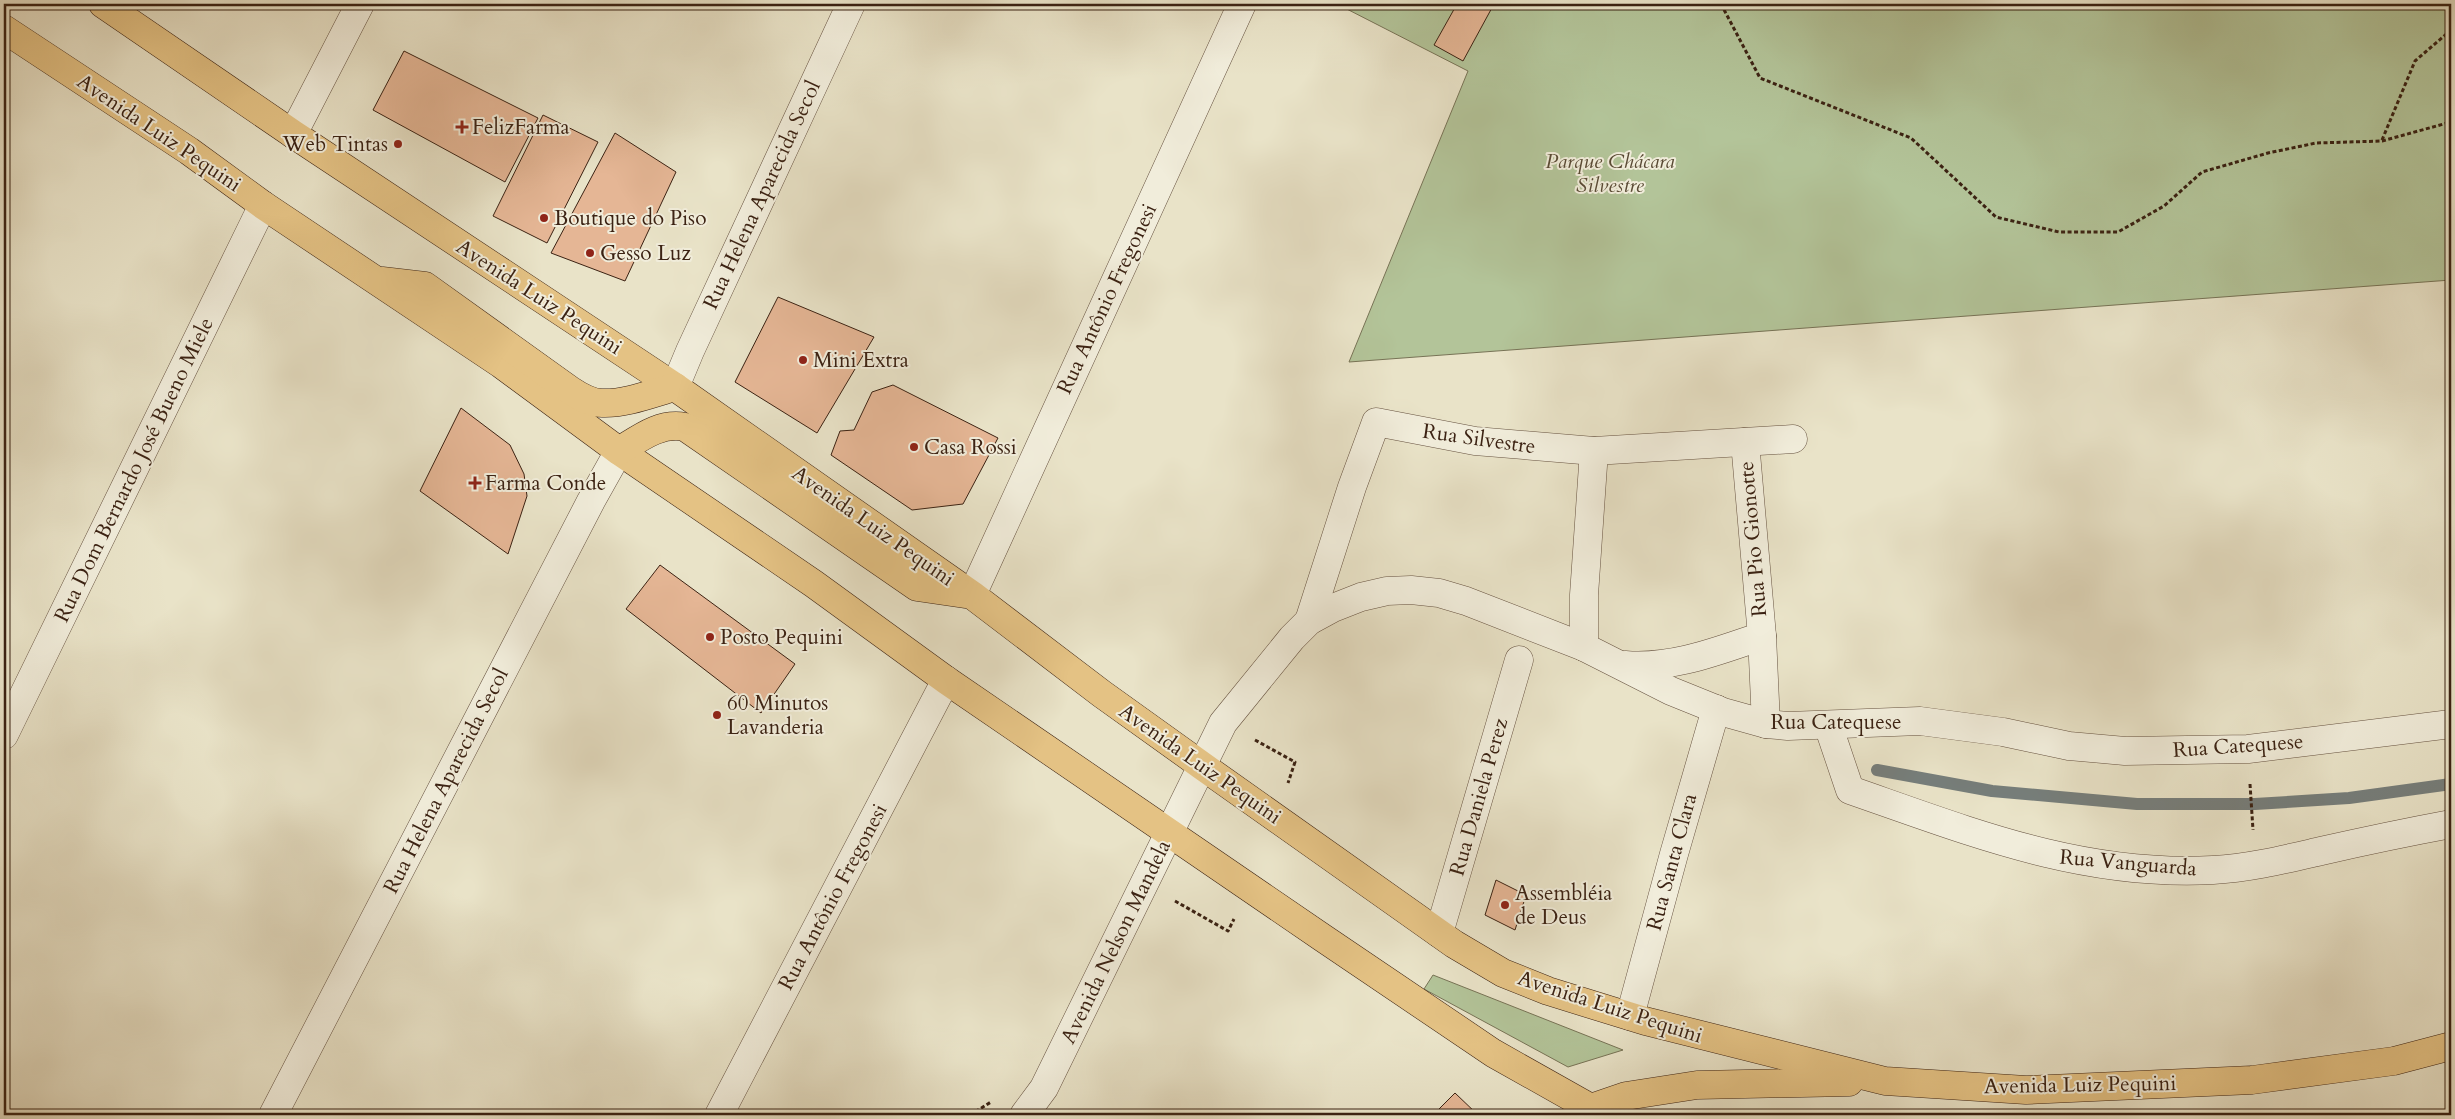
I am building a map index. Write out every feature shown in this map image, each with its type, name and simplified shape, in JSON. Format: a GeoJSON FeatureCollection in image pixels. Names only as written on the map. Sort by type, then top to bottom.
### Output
{"type":"FeatureCollection","features":[{"type":"Feature","properties":{"kind":"main road","name":"Avenida Luiz Pequini"},"geometry":{"type":"LineString","coordinates":[[103,4],[293,134],[676,387],[972,595],[1102,694],[1202,766],[1439,933],[1504,973],[1548,991],[1700,1036],[1885,1081],[2026,1090],[2252,1080],[2394,1061],[2451,1046]]}},
{"type":"Feature","properties":{"kind":"main road","name":"Avenida Luiz Pequini"},"geometry":{"type":"LineString","coordinates":[[4,29],[189,151],[263,204],[501,364],[619,451],[814,584],[946,680],[1250,888],[1494,1053],[1590,1113]]}},
{"type":"Feature","properties":{"kind":"main road"},"geometry":{"type":"LineString","coordinates":[[380,281],[425,286],[585,399],[601,403],[620,401],[676,387]]}},
{"type":"Feature","properties":{"kind":"main road"},"geometry":{"type":"LineString","coordinates":[[619,451],[655,430],[672,424],[685,427],[916,587],[972,595]]}},
{"type":"Feature","properties":{"kind":"main road"},"geometry":{"type":"LineString","coordinates":[[1590,1113],[1626,1096],[1697,1086],[1885,1081]]}},
{"type":"Feature","properties":{"kind":"street"},"geometry":{"type":"LineString","coordinates":[[293,134],[360,4]]}},
{"type":"Feature","properties":{"kind":"street","name":"Rua Helena Aparecida Secol"},"geometry":{"type":"LineString","coordinates":[[676,387],[690,351],[851,4]]}},
{"type":"Feature","properties":{"kind":"street","name":"Rua Antônio Fregonesi"},"geometry":{"type":"LineString","coordinates":[[972,595],[1242,4]]}},
{"type":"Feature","properties":{"kind":"street","name":"Rua Dom Bernardo José Bueno Miele"},"geometry":{"type":"LineString","coordinates":[[4,735],[263,204]]}},
{"type":"Feature","properties":{"kind":"street","name":"Rua Silvestre"},"geometry":{"type":"LineString","coordinates":[[1309,621],[1352,487],[1376,422],[1476,441],[1594,451],[1793,439]]}},
{"type":"Feature","properties":{"kind":"street","name":"Rua Pio Gionotte"},"geometry":{"type":"LineString","coordinates":[[1745,442],[1762,636],[1766,724]]}},
{"type":"Feature","properties":{"kind":"street","name":"Rua Helena Aparecida Secol"},"geometry":{"type":"LineString","coordinates":[[273,1114],[591,501],[619,451]]}},
{"type":"Feature","properties":{"kind":"street"},"geometry":{"type":"LineString","coordinates":[[1584,647],[1584,596],[1594,451]]}},
{"type":"Feature","properties":{"kind":"street","name":"Rua Catequese"},"geometry":{"type":"LineString","coordinates":[[1202,766],[1223,723],[1292,638],[1309,621],[1333,608],[1361,597],[1411,590],[1439,593],[1466,602],[1584,647],[1671,691],[1716,709],[1766,724],[1828,725],[1920,721],[2003,732],[2070,746],[2144,751],[2248,749],[2451,724]]}},
{"type":"Feature","properties":{"kind":"street"},"geometry":{"type":"LineString","coordinates":[[1616,664],[1646,667],[1685,661],[1762,636]]}},
{"type":"Feature","properties":{"kind":"street","name":"Rua Daniela Perez"},"geometry":{"type":"LineString","coordinates":[[1439,933],[1519,660]]}},
{"type":"Feature","properties":{"kind":"street","name":"Rua Antônio Fregonesi"},"geometry":{"type":"LineString","coordinates":[[719,1115],[946,680]]}},
{"type":"Feature","properties":{"kind":"street","name":"Rua Santa Clara"},"geometry":{"type":"LineString","coordinates":[[1630,1016],[1716,709]]}},
{"type":"Feature","properties":{"kind":"street","name":"Rua Vanguarda"},"geometry":{"type":"LineString","coordinates":[[1828,725],[1850,790],[1989,838],[2060,858],[2162,870],[2213,870],[2257,866],[2377,838],[2451,824]]}},
{"type":"Feature","properties":{"kind":"street","name":"Avenida Nelson Mandela"},"geometry":{"type":"LineString","coordinates":[[1024,1115],[1044,1088],[1202,766]]}},
{"type":"Feature","properties":{"kind":"path"},"geometry":{"type":"LineString","coordinates":[[1721,4],[1760,78],[1911,138],[1996,217],[2059,232],[2118,232],[2164,206],[2202,172],[2268,153],[2316,143],[2382,141],[2451,122]]}},
{"type":"Feature","properties":{"kind":"path"},"geometry":{"type":"LineString","coordinates":[[2382,141],[2415,62],[2451,30]]}},
{"type":"Feature","properties":{"kind":"path"},"geometry":{"type":"LineString","coordinates":[[1223,723],[1296,762],[1276,818]]}},
{"type":"Feature","properties":{"kind":"path"},"geometry":{"type":"LineString","coordinates":[[2251,789],[2252,828]]}},
{"type":"Feature","properties":{"kind":"path"},"geometry":{"type":"LineString","coordinates":[[1144,884],[1228,930],[1250,888]]}},
{"type":"Feature","properties":{"kind":"green space","name":"Parque Chácara Silvestre"},"geometry":{"type":"Polygon","coordinates":[[[1337,4],[2451,4],[2451,280],[1349,362],[1468,71],[1337,4]]]}},
{"type":"Feature","properties":{"kind":"green space"},"geometry":{"type":"Polygon","coordinates":[[[1433,975],[1623,1050],[1568,1067],[1424,989],[1433,975]]]}},
{"type":"Feature","properties":{"kind":"building"},"geometry":{"type":"Polygon","coordinates":[[[1457,4],[1494,4],[1463,61],[1434,45],[1457,4]]]}},
{"type":"Feature","properties":{"kind":"building"},"geometry":{"type":"Polygon","coordinates":[[[404,51],[538,118],[505,182],[373,110],[404,51]]]}},
{"type":"Feature","properties":{"kind":"building"},"geometry":{"type":"Polygon","coordinates":[[[543,115],[598,142],[547,243],[493,216],[543,115]]]}},
{"type":"Feature","properties":{"kind":"building"},"geometry":{"type":"Polygon","coordinates":[[[615,133],[676,172],[625,281],[551,253],[615,133]]]}},
{"type":"Feature","properties":{"kind":"building","name":"Mini Extra"},"geometry":{"type":"Polygon","coordinates":[[[778,297],[874,337],[817,433],[735,382],[778,297]]]}},
{"type":"Feature","properties":{"kind":"building","name":"Casa Rossi"},"geometry":{"type":"Polygon","coordinates":[[[893,385],[998,438],[963,504],[912,510],[831,455],[840,431],[854,430],[872,392],[893,385]]]}},
{"type":"Feature","properties":{"kind":"building","name":"Farma Conde"},"geometry":{"type":"Polygon","coordinates":[[[461,408],[510,445],[524,474],[527,496],[508,554],[420,491],[461,408]]]}},
{"type":"Feature","properties":{"kind":"building","name":"Posto Pequini"},"geometry":{"type":"Polygon","coordinates":[[[660,565],[795,664],[761,713],[626,609],[660,565]]]}},
{"type":"Feature","properties":{"kind":"building","name":"Assembléia de Deus"},"geometry":{"type":"Polygon","coordinates":[[[1496,880],[1526,895],[1515,930],[1485,915],[1496,880]]]}},
{"type":"Feature","properties":{"kind":"building"},"geometry":{"type":"Polygon","coordinates":[[[1455,1093],[1478,1115],[1433,1115],[1455,1093]]]}},
{"type":"Feature","properties":{"kind":"waterway"},"geometry":{"type":"LineString","coordinates":[[1877,770],[1992,791],[2137,804],[2255,804],[2349,798],[2451,784]]}},
{"type":"Feature","properties":{"kind":"place","name":"FelizFarma"},"geometry":{"type":"Point","coordinates":[462,127]}},
{"type":"Feature","properties":{"kind":"place","name":"Web Tintas"},"geometry":{"type":"Point","coordinates":[398,144]}},
{"type":"Feature","properties":{"kind":"place","name":"Boutique do Piso"},"geometry":{"type":"Point","coordinates":[544,218]}},
{"type":"Feature","properties":{"kind":"place","name":"Gesso Luz"},"geometry":{"type":"Point","coordinates":[590,253]}},
{"type":"Feature","properties":{"kind":"place","name":"Mini Extra"},"geometry":{"type":"Point","coordinates":[803,360]}},
{"type":"Feature","properties":{"kind":"place","name":"Casa Rossi"},"geometry":{"type":"Point","coordinates":[914,447]}},
{"type":"Feature","properties":{"kind":"place","name":"Farma Conde"},"geometry":{"type":"Point","coordinates":[475,483]}},
{"type":"Feature","properties":{"kind":"place","name":"Posto Pequini"},"geometry":{"type":"Point","coordinates":[710,637]}},
{"type":"Feature","properties":{"kind":"place","name":"60 Minutos Lavanderia"},"geometry":{"type":"Point","coordinates":[717,715]}},
{"type":"Feature","properties":{"kind":"place","name":"Assembléia de Deus"},"geometry":{"type":"Point","coordinates":[1505,905]}}]}
